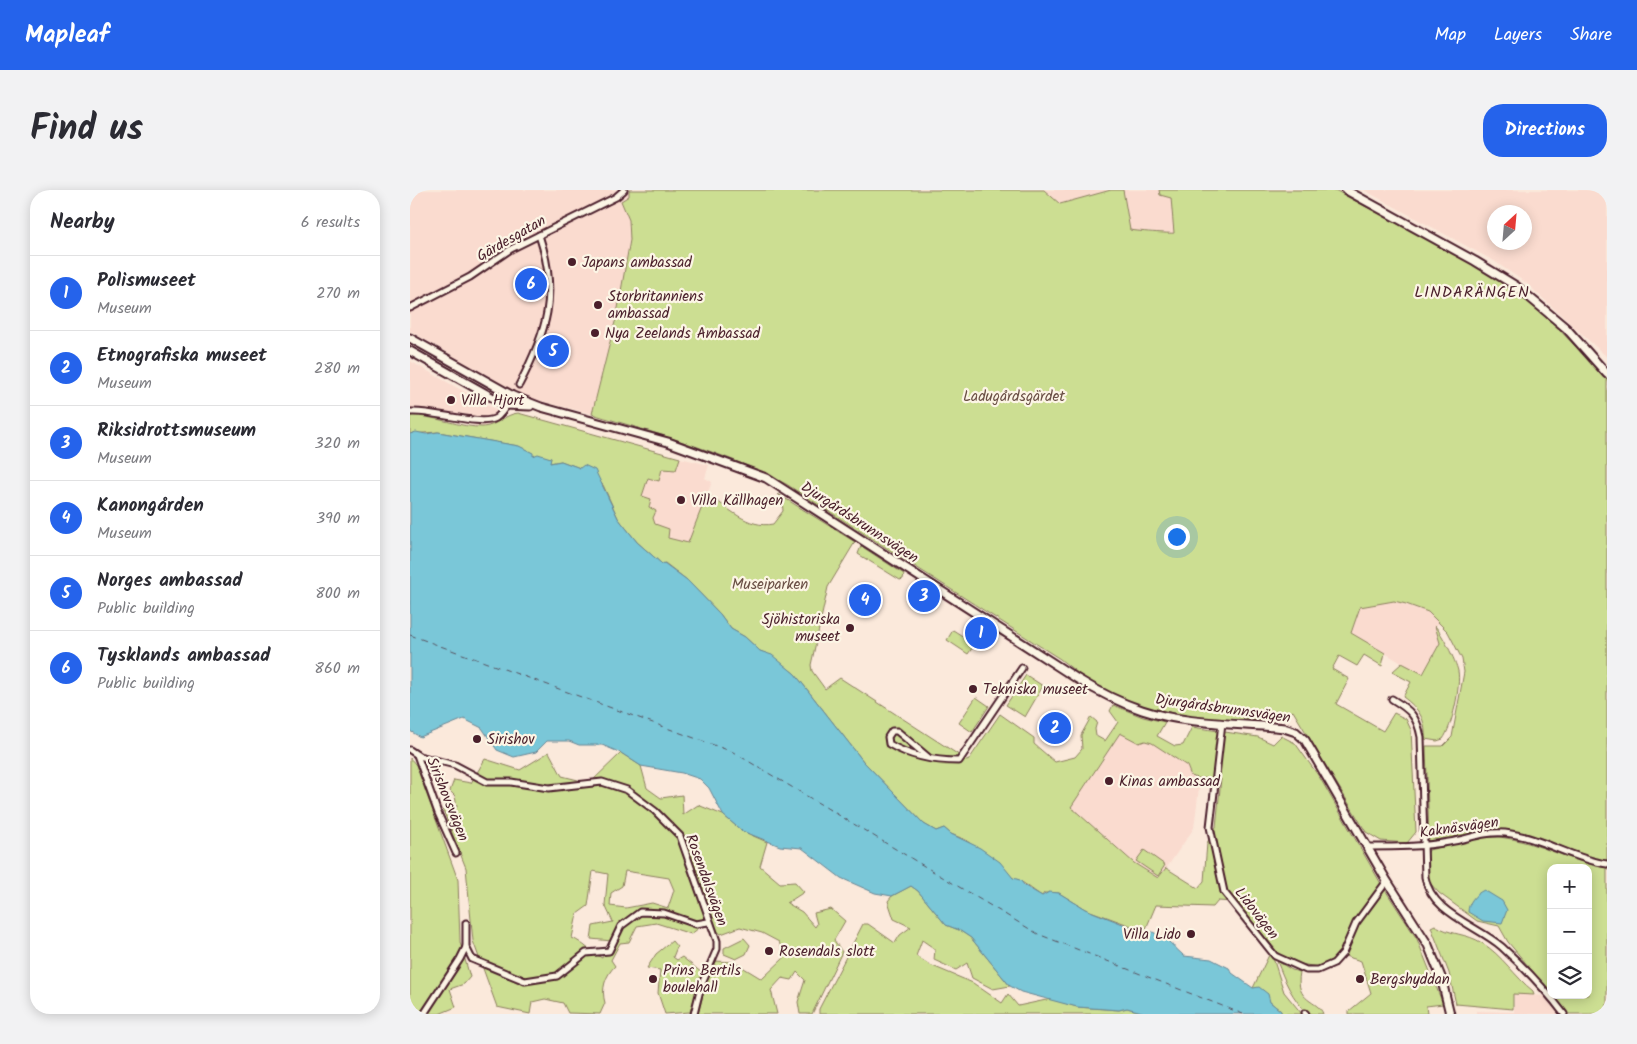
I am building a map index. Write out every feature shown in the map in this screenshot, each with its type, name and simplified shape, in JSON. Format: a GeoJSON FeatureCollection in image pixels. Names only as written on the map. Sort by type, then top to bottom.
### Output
{"type":"FeatureCollection","features":[{"type":"Feature","properties":{"kind":"street"},"geometry":{"type":"LineString","coordinates":[[1346,190],[1476,261],[1522,291],[1566,328],[1607,374]]}},
{"type":"Feature","properties":{"kind":"street","name":"Gärdesgatan"},"geometry":{"type":"LineString","coordinates":[[410,308],[470,277],[498,257],[616,197],[624,191]]}},
{"type":"Feature","properties":{"kind":"street"},"geometry":{"type":"LineString","coordinates":[[519,385],[544,333],[547,314],[550,291],[548,271],[539,235]]}},
{"type":"Feature","properties":{"kind":"street"},"geometry":{"type":"LineString","coordinates":[[410,338],[513,396],[541,407]]}},
{"type":"Feature","properties":{"kind":"street"},"geometry":{"type":"LineString","coordinates":[[410,351],[506,405],[541,407]]}},
{"type":"Feature","properties":{"kind":"street"},"geometry":{"type":"LineString","coordinates":[[410,412],[434,412],[484,421],[497,417],[513,396]]}},
{"type":"Feature","properties":{"kind":"street","name":"Djurgårdsbrunnsvägen"},"geometry":{"type":"LineString","coordinates":[[541,407],[668,442],[766,478],[1097,691],[1144,711],[1179,718],[1284,728],[1300,736],[1428,945],[1441,977],[1450,1014]]}},
{"type":"Feature","properties":{"kind":"street"},"geometry":{"type":"LineString","coordinates":[[928,758],[897,731],[892,731],[888,737],[890,744],[901,751],[928,758],[959,761],[1022,668]]}},
{"type":"Feature","properties":{"kind":"street"},"geometry":{"type":"LineString","coordinates":[[1392,700],[1411,711],[1418,723],[1427,888],[1435,901],[1501,946],[1564,1014]]}},
{"type":"Feature","properties":{"kind":"street","name":"Lidovägen"},"geometry":{"type":"LineString","coordinates":[[1222,723],[1210,826],[1224,892],[1275,956],[1306,970],[1318,970],[1334,963],[1343,953],[1356,923],[1387,880]]}},
{"type":"Feature","properties":{"kind":"street","name":"Rosendalsvägen"},"geometry":{"type":"LineString","coordinates":[[410,750],[417,755],[447,762],[486,782],[511,782],[549,788],[602,782],[626,790],[655,811],[680,836],[708,922],[717,941],[717,949],[703,981],[694,1014]]}},
{"type":"Feature","properties":{"kind":"street","name":"Sirishovsvägen"},"geometry":{"type":"LineString","coordinates":[[417,755],[438,813],[456,853]]}},
{"type":"Feature","properties":{"kind":"street","name":"Kaknäsvägen"},"geometry":{"type":"LineString","coordinates":[[1368,847],[1425,846],[1480,834],[1506,833],[1558,848],[1590,862],[1607,864]]}},
{"type":"Feature","properties":{"kind":"street"},"geometry":{"type":"LineString","coordinates":[[466,923],[466,947],[472,959],[516,979],[536,981],[557,976],[586,953],[609,951],[621,926],[640,912],[664,913],[696,924],[708,922]]}},
{"type":"Feature","properties":{"kind":"street"},"geometry":{"type":"LineString","coordinates":[[424,1014],[466,947]]}},
{"type":"Feature","properties":{"kind":"shaded area"},"geometry":{"type":"Polygon","coordinates":[[[410,190],[629,190],[629,196],[621,201],[629,220],[630,240],[617,314],[592,414],[524,397],[410,331],[410,190]]]}},
{"type":"Feature","properties":{"kind":"shaded area"},"geometry":{"type":"Polygon","coordinates":[[[1044,190],[1111,190],[1060,204],[1044,190]]]}},
{"type":"Feature","properties":{"kind":"shaded area"},"geometry":{"type":"Polygon","coordinates":[[[1123,190],[1159,190],[1160,195],[1171,198],[1174,234],[1169,236],[1150,231],[1135,232],[1130,230],[1123,190]]]}},
{"type":"Feature","properties":{"kind":"shaded area"},"geometry":{"type":"Polygon","coordinates":[[[1364,190],[1607,190],[1607,357],[1526,283],[1494,261],[1364,190]]]}},
{"type":"Feature","properties":{"kind":"shaded area"},"geometry":{"type":"Polygon","coordinates":[[[410,361],[498,411],[505,417],[491,425],[482,427],[431,417],[410,416],[410,361]]]}},
{"type":"Feature","properties":{"kind":"shaded area"},"geometry":{"type":"Polygon","coordinates":[[[680,458],[709,465],[705,478],[712,482],[688,544],[668,537],[655,524],[649,507],[642,496],[648,478],[659,481],[662,469],[676,470],[680,458]]]}},
{"type":"Feature","properties":{"kind":"shaded area"},"geometry":{"type":"Polygon","coordinates":[[[1394,601],[1428,612],[1440,623],[1435,626],[1440,643],[1422,675],[1351,633],[1360,607],[1394,601]]]}},
{"type":"Feature","properties":{"kind":"shaded area"},"geometry":{"type":"Polygon","coordinates":[[[1120,733],[1152,743],[1187,766],[1191,776],[1200,780],[1194,828],[1159,879],[1134,863],[1071,807],[1120,733]]]}},
{"type":"Feature","properties":{"kind":"shaded area"},"geometry":{"type":"Polygon","coordinates":[[[1514,994],[1546,996],[1559,1014],[1476,1014],[1476,1011],[1514,1012],[1514,994]]]}},
{"type":"Feature","properties":{"kind":"green space","name":"Ladugårdsgärdet"},"geometry":{"type":"Polygon","coordinates":[[[629,190],[1044,190],[1060,204],[1111,190],[1123,190],[1130,230],[1174,233],[1171,198],[1160,195],[1159,190],[1335,190],[1500,279],[1550,320],[1607,379],[1607,863],[1539,838],[1512,832],[1482,832],[1431,843],[1429,840],[1426,746],[1443,746],[1452,737],[1464,672],[1462,659],[1448,632],[1428,612],[1394,601],[1360,607],[1351,633],[1385,653],[1382,666],[1364,655],[1357,666],[1339,656],[1332,669],[1349,679],[1336,704],[1383,731],[1394,713],[1406,719],[1411,730],[1416,832],[1407,843],[1381,841],[1366,832],[1293,711],[1284,716],[1275,717],[1271,724],[1187,717],[1146,708],[1126,701],[1095,685],[1060,659],[786,484],[715,453],[592,414],[617,314],[630,240],[629,220],[621,201],[629,196],[629,190]]]}},
{"type":"Feature","properties":{"kind":"green space","name":"Museiparken"},"geometry":{"type":"Polygon","coordinates":[[[518,413],[680,458],[676,470],[662,469],[659,481],[648,478],[642,496],[651,499],[649,507],[656,511],[653,518],[655,524],[669,529],[668,538],[688,543],[707,494],[738,516],[764,525],[773,524],[783,511],[782,499],[778,494],[855,542],[828,587],[811,665],[812,671],[825,689],[840,678],[968,761],[1000,714],[1034,738],[1034,744],[1055,762],[1075,757],[1082,749],[1081,735],[1091,717],[1097,722],[1096,736],[1105,741],[1118,722],[1110,711],[1113,705],[1143,717],[1165,722],[1157,736],[1175,746],[1183,745],[1192,727],[1258,737],[1273,744],[1281,736],[1295,743],[1320,778],[1380,882],[1417,939],[1443,1004],[1426,1006],[1427,1014],[1349,1014],[1349,1011],[1371,993],[1361,961],[1338,954],[1332,960],[1317,967],[1296,963],[1280,955],[1241,908],[1233,902],[1218,901],[1213,907],[1156,905],[1145,931],[1085,909],[1059,893],[1044,893],[1042,896],[1024,883],[1013,878],[966,840],[951,834],[944,828],[936,831],[924,824],[863,761],[795,674],[772,656],[760,651],[745,637],[731,629],[720,614],[687,580],[665,563],[662,564],[637,542],[618,518],[603,485],[580,468],[561,461],[549,463],[551,458],[533,456],[532,453],[518,446],[438,432],[410,434],[410,416],[429,417],[465,426],[483,427],[493,425],[518,413]],[[1120,733],[1071,807],[1134,863],[1158,878],[1166,868],[1198,888],[1204,881],[1207,843],[1216,827],[1221,779],[1191,776],[1187,766],[1152,743],[1145,741],[1139,743],[1120,733]]]}},
{"type":"Feature","properties":{"kind":"green space"},"geometry":{"type":"Polygon","coordinates":[[[861,546],[904,574],[903,579],[900,580],[858,554],[861,546]]]}},
{"type":"Feature","properties":{"kind":"green space"},"geometry":{"type":"Polygon","coordinates":[[[1435,626],[1457,666],[1459,678],[1450,725],[1443,739],[1437,741],[1425,739],[1423,720],[1417,710],[1403,697],[1411,682],[1392,672],[1402,663],[1423,674],[1440,643],[1435,626]]]}},
{"type":"Feature","properties":{"kind":"green space"},"geometry":{"type":"Polygon","coordinates":[[[953,630],[975,644],[968,654],[947,640],[953,630]]]}},
{"type":"Feature","properties":{"kind":"green space"},"geometry":{"type":"Polygon","coordinates":[[[1026,675],[1043,686],[1025,717],[1006,705],[1026,675]]]}},
{"type":"Feature","properties":{"kind":"green space"},"geometry":{"type":"Polygon","coordinates":[[[976,697],[989,706],[972,732],[959,723],[976,697]]]}},
{"type":"Feature","properties":{"kind":"green space"},"geometry":{"type":"Polygon","coordinates":[[[549,752],[562,776],[590,783],[621,753],[641,766],[647,788],[661,798],[682,795],[683,815],[698,805],[723,815],[742,831],[767,842],[760,866],[780,883],[795,882],[804,892],[787,903],[802,912],[815,927],[817,924],[814,913],[831,909],[845,921],[834,940],[842,952],[812,1014],[800,1014],[798,1002],[805,980],[797,972],[792,980],[782,978],[771,990],[777,1014],[698,1014],[706,983],[715,961],[734,962],[762,979],[785,957],[779,942],[762,933],[740,927],[721,934],[706,923],[691,934],[656,923],[637,926],[629,942],[620,943],[611,960],[615,966],[605,983],[603,993],[605,1003],[600,1014],[568,1013],[563,1003],[545,999],[532,1002],[530,1014],[497,1007],[473,941],[466,868],[443,810],[457,807],[455,796],[450,791],[454,780],[471,783],[485,759],[520,770],[549,752]],[[593,871],[588,906],[577,914],[572,938],[602,958],[612,941],[591,939],[593,926],[613,922],[605,905],[608,874],[593,871]],[[625,871],[622,886],[611,893],[610,906],[626,908],[652,903],[668,908],[674,890],[669,878],[625,871]]]}},
{"type":"Feature","properties":{"kind":"green space"},"geometry":{"type":"Polygon","coordinates":[[[410,758],[416,765],[458,880],[460,942],[470,977],[464,984],[450,989],[456,1007],[439,1014],[410,1014],[410,758]]]}},
{"type":"Feature","properties":{"kind":"green space"},"geometry":{"type":"Polygon","coordinates":[[[1500,837],[1528,843],[1590,864],[1547,864],[1547,988],[1508,942],[1499,926],[1477,921],[1439,893],[1428,881],[1427,855],[1429,850],[1478,838],[1500,837]]]}},
{"type":"Feature","properties":{"kind":"green space"},"geometry":{"type":"Polygon","coordinates":[[[1144,850],[1165,865],[1158,876],[1136,861],[1144,850]]]}},
{"type":"Feature","properties":{"kind":"green space"},"geometry":{"type":"Polygon","coordinates":[[[1592,865],[1607,868],[1607,1014],[1568,1014],[1555,999],[1592,999],[1592,865]]]}},
{"type":"Feature","properties":{"kind":"green space"},"geometry":{"type":"Polygon","coordinates":[[[911,886],[918,891],[946,925],[959,930],[971,938],[1010,986],[993,989],[972,978],[967,963],[956,970],[934,960],[935,949],[922,940],[916,956],[930,965],[973,983],[1002,1003],[1008,994],[1018,1006],[1051,999],[1077,1007],[1119,1010],[1127,1008],[1149,1014],[819,1014],[819,1009],[863,924],[868,924],[895,943],[900,935],[911,927],[894,919],[888,901],[892,896],[911,886]]]}},
{"type":"Feature","properties":{"kind":"green space"},"geometry":{"type":"Polygon","coordinates":[[[1435,925],[1446,931],[1470,937],[1489,948],[1533,991],[1534,995],[1513,994],[1513,1009],[1456,1004],[1449,973],[1431,927],[1435,925]]]}},
{"type":"Feature","properties":{"kind":"green space"},"geometry":{"type":"Polygon","coordinates":[[[744,938],[750,945],[746,954],[736,959],[724,954],[724,948],[744,938]]]}},
{"type":"Feature","properties":{"kind":"green space"},"geometry":{"type":"Polygon","coordinates":[[[672,941],[677,947],[673,957],[677,960],[682,957],[702,973],[690,1012],[665,1014],[658,993],[660,970],[647,968],[656,954],[672,941]]]}},
{"type":"Feature","properties":{"kind":"green space"},"geometry":{"type":"Polygon","coordinates":[[[1269,955],[1273,958],[1284,992],[1302,1014],[1281,1014],[1281,1011],[1253,988],[1269,955]]]}},
{"type":"Feature","properties":{"kind":"green space"},"geometry":{"type":"Polygon","coordinates":[[[1277,961],[1292,970],[1300,972],[1299,982],[1301,990],[1308,999],[1321,1009],[1323,1014],[1308,1014],[1302,1008],[1283,976],[1277,961]]]}},
{"type":"Feature","properties":{"kind":"water"},"geometry":{"type":"Polygon","coordinates":[[[416,432],[426,434],[438,432],[519,446],[533,453],[533,456],[538,454],[551,458],[550,463],[561,461],[580,468],[584,465],[595,470],[618,518],[637,542],[662,564],[664,563],[687,580],[720,614],[731,629],[745,637],[760,651],[772,655],[795,674],[863,761],[924,824],[936,831],[944,828],[951,834],[980,848],[1000,862],[1013,878],[1020,880],[1025,886],[1042,896],[1049,892],[1059,893],[1085,909],[1133,928],[1153,932],[1167,940],[1184,956],[1211,959],[1229,968],[1232,973],[1253,988],[1259,987],[1268,994],[1270,1002],[1281,1011],[1281,1014],[1149,1014],[1127,1008],[1119,1010],[1077,1007],[1021,992],[1010,986],[971,938],[959,930],[946,925],[918,891],[911,886],[892,896],[875,893],[841,878],[802,848],[780,846],[742,831],[723,815],[709,788],[700,779],[682,773],[641,766],[621,753],[602,745],[579,745],[569,741],[547,741],[536,752],[514,757],[497,750],[482,728],[464,719],[420,737],[410,731],[410,434],[416,432]]]}},
{"type":"Feature","properties":{"kind":"water"},"geometry":{"type":"Polygon","coordinates":[[[1484,890],[1502,901],[1507,910],[1502,923],[1483,921],[1468,912],[1469,905],[1473,899],[1484,890]]]}},
{"type":"Feature","properties":{"kind":"ferry route"},"geometry":{"type":"LineString","coordinates":[[410,635],[733,752],[1038,934],[1243,1014]]}},
{"type":"Feature","properties":{"kind":"place","name":"Japans ambassad"},"geometry":{"type":"Point","coordinates":[572,262]}},
{"type":"Feature","properties":{"kind":"place","name":"Tysklands ambassad"},"geometry":{"type":"Point","coordinates":[531,284]}},
{"type":"Feature","properties":{"kind":"place","name":"Storbritanniens ambassad"},"geometry":{"type":"Point","coordinates":[598,305]}},
{"type":"Feature","properties":{"kind":"place","name":"Nya Zeelands Ambassad"},"geometry":{"type":"Point","coordinates":[595,333]}},
{"type":"Feature","properties":{"kind":"place","name":"Norges ambassad"},"geometry":{"type":"Point","coordinates":[553,351]}},
{"type":"Feature","properties":{"kind":"place","name":"Villa Hjort"},"geometry":{"type":"Point","coordinates":[451,400]}},
{"type":"Feature","properties":{"kind":"place","name":"Villa Källhagen"},"geometry":{"type":"Point","coordinates":[681,500]}},
{"type":"Feature","properties":{"kind":"place","name":"Riksidrottsmuseum"},"geometry":{"type":"Point","coordinates":[924,596]}},
{"type":"Feature","properties":{"kind":"place","name":"Kanongården"},"geometry":{"type":"Point","coordinates":[865,600]}},
{"type":"Feature","properties":{"kind":"place","name":"Sjöhistoriska museet"},"geometry":{"type":"Point","coordinates":[850,628]}},
{"type":"Feature","properties":{"kind":"place","name":"Polismuseet"},"geometry":{"type":"Point","coordinates":[981,633]}},
{"type":"Feature","properties":{"kind":"place","name":"Tekniska museet"},"geometry":{"type":"Point","coordinates":[973,689]}},
{"type":"Feature","properties":{"kind":"place","name":"Etnografiska museet"},"geometry":{"type":"Point","coordinates":[1055,728]}},
{"type":"Feature","properties":{"kind":"place","name":"Sirishov"},"geometry":{"type":"Point","coordinates":[477,739]}},
{"type":"Feature","properties":{"kind":"place","name":"Kinas ambassad"},"geometry":{"type":"Point","coordinates":[1109,781]}},
{"type":"Feature","properties":{"kind":"place","name":"Villa Lido"},"geometry":{"type":"Point","coordinates":[1191,934]}},
{"type":"Feature","properties":{"kind":"place","name":"Rosendals slott"},"geometry":{"type":"Point","coordinates":[769,951]}},
{"type":"Feature","properties":{"kind":"place","name":"Prins Bertils boulehall"},"geometry":{"type":"Point","coordinates":[653,979]}},
{"type":"Feature","properties":{"kind":"place","name":"Bergshyddan"},"geometry":{"type":"Point","coordinates":[1360,979]}},
{"type":"Feature","properties":{"kind":"district","name":"LINDARÄNGEN"},"geometry":{"type":"Point","coordinates":[1472,291]}}]}
